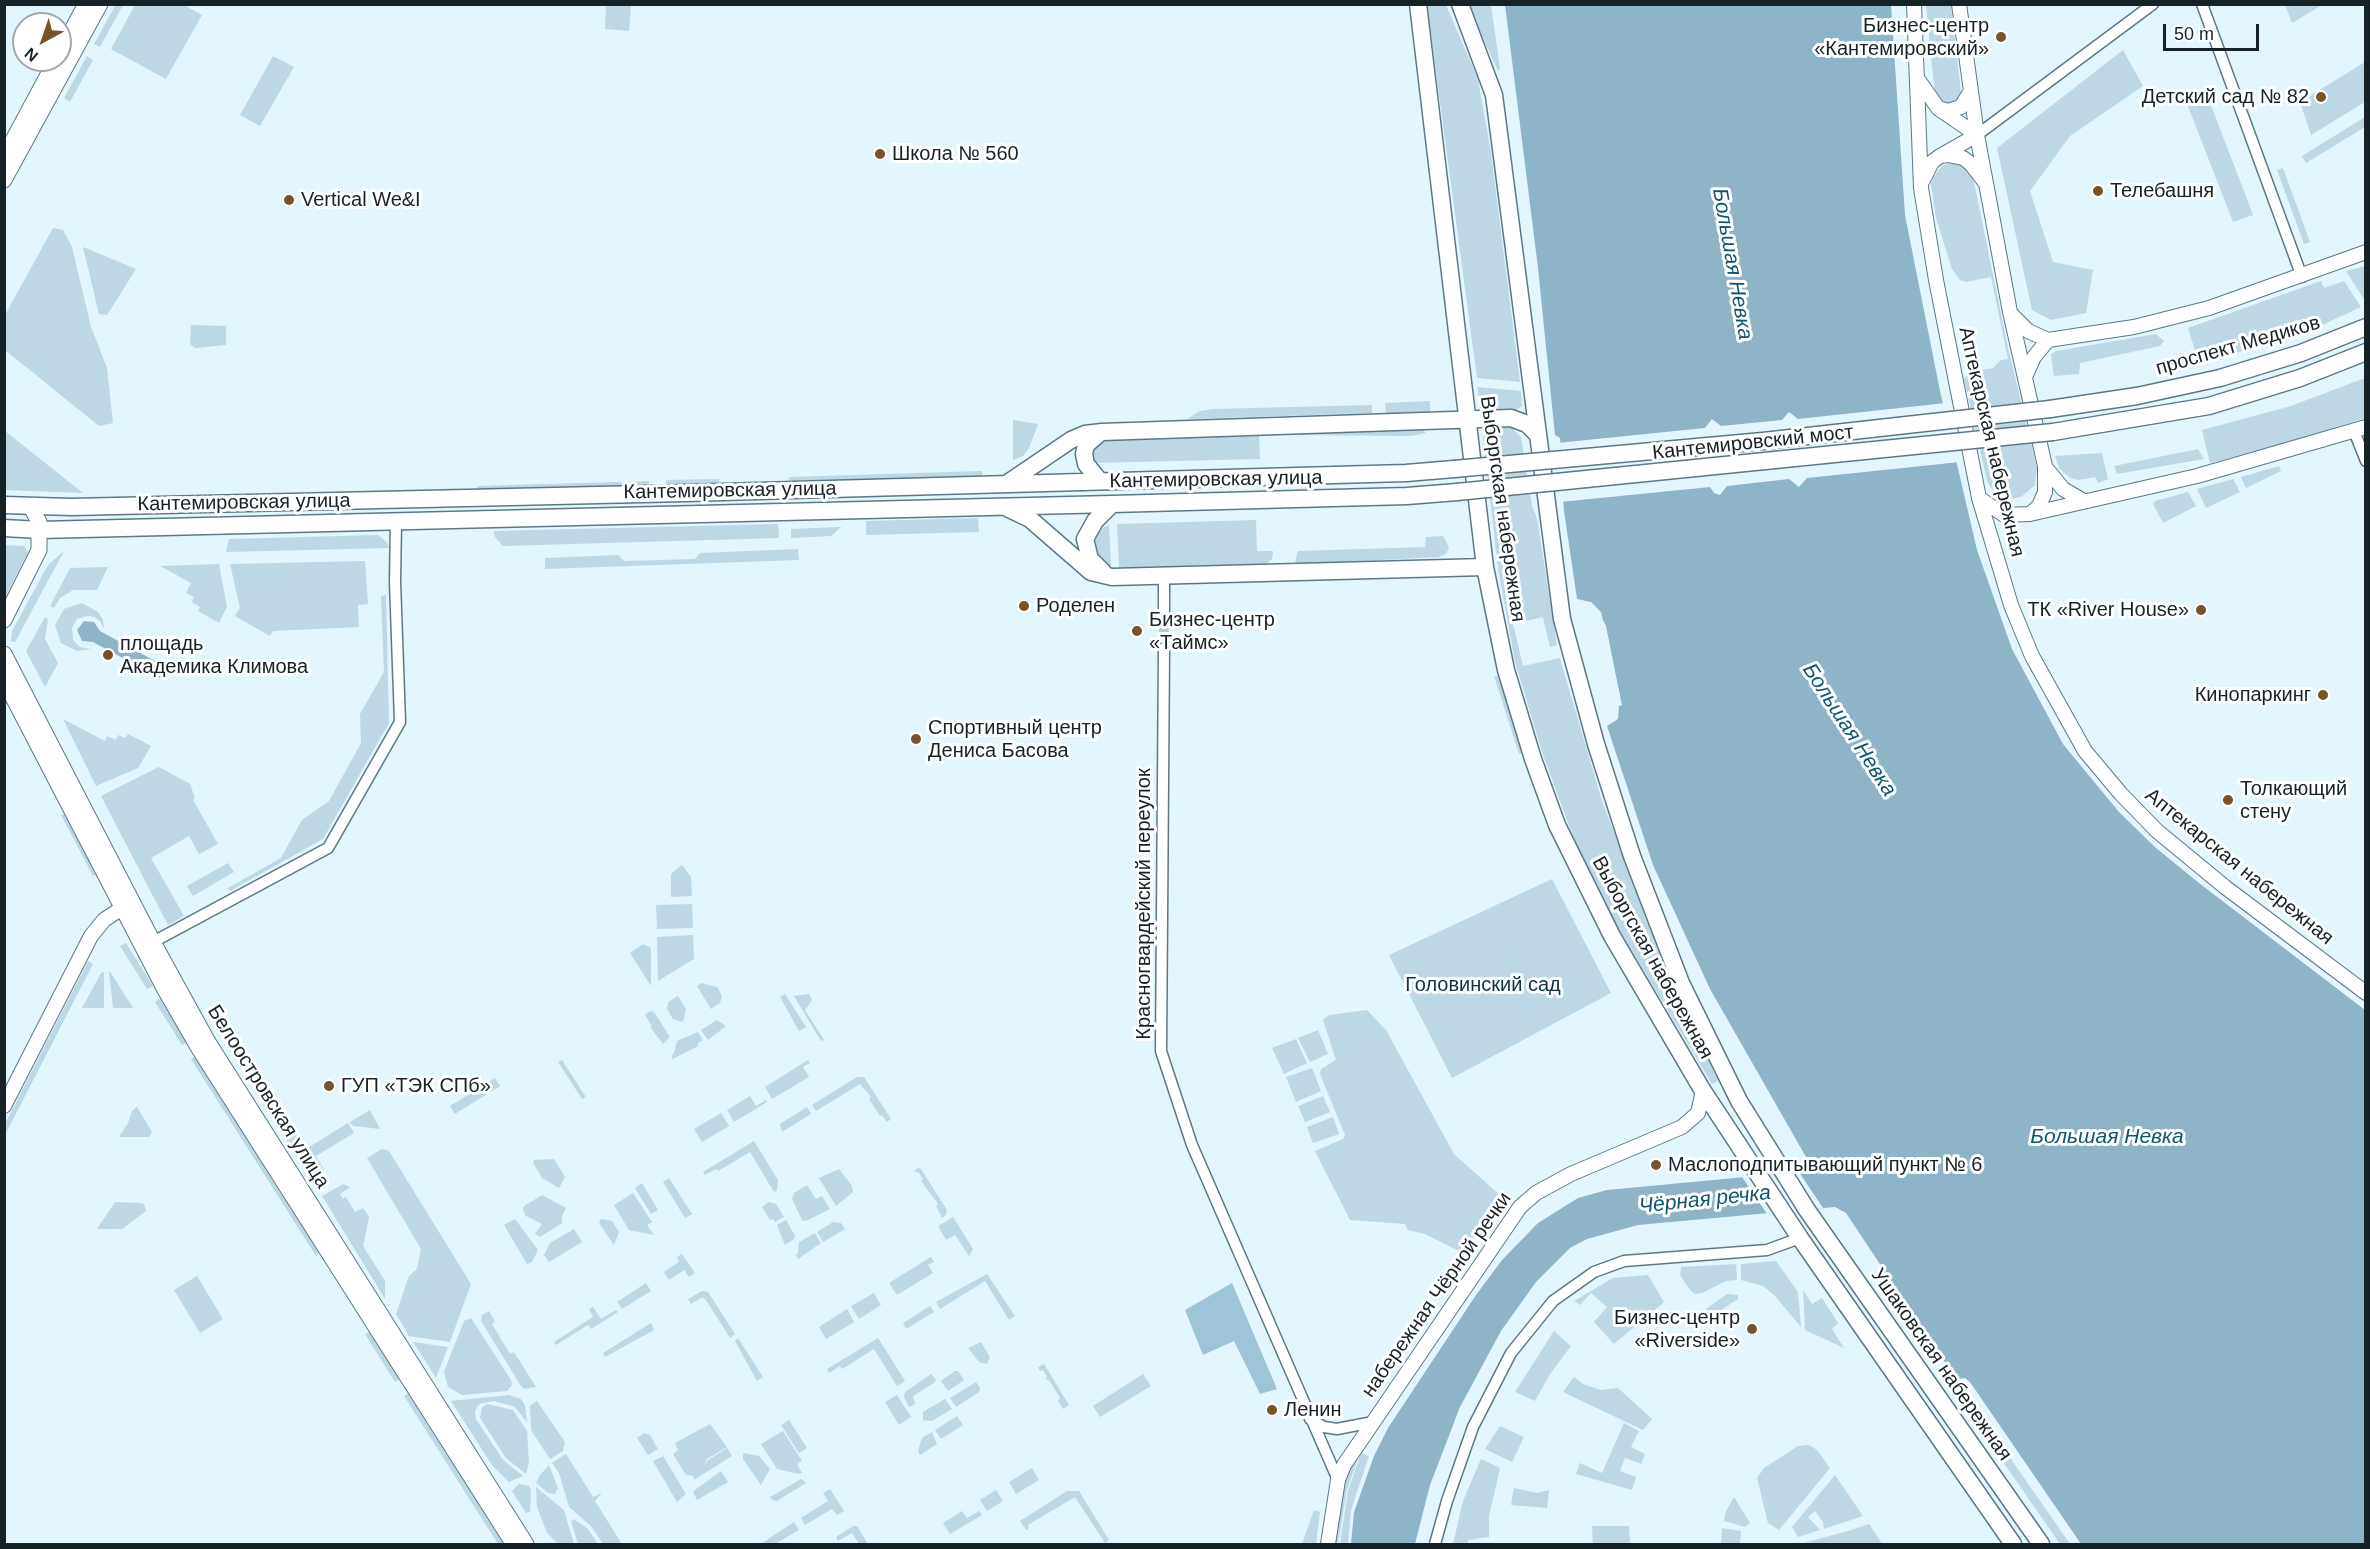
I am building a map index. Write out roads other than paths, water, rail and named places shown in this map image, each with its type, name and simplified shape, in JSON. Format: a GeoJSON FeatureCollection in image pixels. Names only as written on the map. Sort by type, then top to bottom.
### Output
{"type":"FeatureCollection","features":[{"type":"Feature","properties":{"kind":"main road"},"geometry":{"type":"LineString","coordinates":[[72,30],[86,4]]}},
{"type":"Feature","properties":{"kind":"main road"},"geometry":{"type":"LineString","coordinates":[[4,180],[100,4]]}},
{"type":"Feature","properties":{"kind":"main road","name":"Выборгская набережная"},"geometry":{"type":"LineString","coordinates":[[1418,4],[1485,567],[1506,670],[1533,759],[1557,825],[1612,936],[1703,1091],[1800,1238]]}},
{"type":"Feature","properties":{"kind":"main road","name":"Выборгская набережная"},"geometry":{"type":"LineString","coordinates":[[1460,4],[1494,95],[1562,619],[1596,744],[1632,856],[1681,983],[1739,1101],[1806,1210]]}},
{"type":"Feature","properties":{"kind":"main road"},"geometry":{"type":"LineString","coordinates":[[4,157],[50,72]]}},
{"type":"Feature","properties":{"kind":"main road","name":"проспект Медиков"},"geometry":{"type":"LineString","coordinates":[[2050,409],[2137,396],[2220,378],[2301,352],[2366,327]]}},
{"type":"Feature","properties":{"kind":"main road","name":"Кантемировский мост"},"geometry":{"type":"LineString","coordinates":[[1457,492],[1767,463],[2053,432],[2209,406],[2290,381],[2366,352]]}},
{"type":"Feature","properties":{"kind":"main road","name":"Кантемировский мост"},"geometry":{"type":"LineString","coordinates":[[1454,469],[1763,441],[2050,409]]}},
{"type":"Feature","properties":{"kind":"main road"},"geometry":{"type":"LineString","coordinates":[[1006,484],[1071,440],[1085,434],[1102,432],[1518,419],[1537,434]]}},
{"type":"Feature","properties":{"kind":"main road"},"geometry":{"type":"LineString","coordinates":[[1099,480],[1086,464],[1084,454],[1086,445],[1092,437],[1102,432]]}},
{"type":"Feature","properties":{"kind":"main road","name":"Кантемировская улица"},"geometry":{"type":"LineString","coordinates":[[4,505],[31,507],[1006,484],[1406,473],[1454,469]]}},
{"type":"Feature","properties":{"kind":"main road","name":"Кантемировская улица"},"geometry":{"type":"LineString","coordinates":[[4,528],[40,530],[1112,504],[1407,496],[1457,492]]}},
{"type":"Feature","properties":{"kind":"main road"},"geometry":{"type":"LineString","coordinates":[[1112,504],[1095,521],[1085,539],[1090,559],[1095,566],[1112,577]]}},
{"type":"Feature","properties":{"kind":"main road"},"geometry":{"type":"LineString","coordinates":[[1002,505],[1030,519],[1091,572],[1112,577],[1485,567]]}},
{"type":"Feature","properties":{"kind":"main road"},"geometry":{"type":"LineString","coordinates":[[4,620],[37,559],[40,530],[31,507]]}},
{"type":"Feature","properties":{"kind":"main road","name":"Белоостровская улица"},"geometry":{"type":"LineString","coordinates":[[4,654],[127,904],[153,942],[208,1042],[526,1545]]}},
{"type":"Feature","properties":{"kind":"main road","name":"Ушаковская набережная"},"geometry":{"type":"LineString","coordinates":[[1806,1210],[2041,1545]]}},
{"type":"Feature","properties":{"kind":"main road"},"geometry":{"type":"LineString","coordinates":[[1800,1238],[2013,1545]]}},
{"type":"Feature","properties":{"kind":"street","name":"Аптекарская набережная"},"geometry":{"type":"LineString","coordinates":[[1914,4],[1921,188],[1940,303],[1979,498],[2003,584],[2027,646],[2057,705],[2085,751],[2121,794],[2157,831],[2366,993]]}},
{"type":"Feature","properties":{"kind":"street"},"geometry":{"type":"LineString","coordinates":[[1959,4],[1977,135],[2010,312],[2045,466],[2044,492],[2039,506],[2030,514]]}},
{"type":"Feature","properties":{"kind":"street"},"geometry":{"type":"LineString","coordinates":[[1921,188],[1928,166],[1940,156],[1977,135],[2153,4]]}},
{"type":"Feature","properties":{"kind":"street"},"geometry":{"type":"LineString","coordinates":[[2202,4],[2302,277]]}},
{"type":"Feature","properties":{"kind":"street"},"geometry":{"type":"LineString","coordinates":[[1916,76],[1938,108],[1977,135]]}},
{"type":"Feature","properties":{"kind":"street"},"geometry":{"type":"LineString","coordinates":[[1938,108],[1955,110],[1965,103],[1970,93]]}},
{"type":"Feature","properties":{"kind":"street"},"geometry":{"type":"LineString","coordinates":[[1940,156],[1963,158],[1986,183]]}},
{"type":"Feature","properties":{"kind":"street"},"geometry":{"type":"LineString","coordinates":[[2010,312],[2028,331],[2048,340],[2164,321],[2302,277],[2364,254]]}},
{"type":"Feature","properties":{"kind":"street"},"geometry":{"type":"LineString","coordinates":[[2025,377],[2034,357],[2048,340]]}},
{"type":"Feature","properties":{"kind":"street"},"geometry":{"type":"LineString","coordinates":[[1979,498],[2004,515],[2030,514],[2082,500],[2197,476],[2360,429],[2366,461]]}},
{"type":"Feature","properties":{"kind":"street"},"geometry":{"type":"LineString","coordinates":[[2045,466],[2063,489],[2082,500]]}},
{"type":"Feature","properties":{"kind":"street"},"geometry":{"type":"LineString","coordinates":[[153,942],[328,849],[400,722],[395,582],[396,521]]}},
{"type":"Feature","properties":{"kind":"street"},"geometry":{"type":"LineString","coordinates":[[1164,576],[1164,617]]}},
{"type":"Feature","properties":{"kind":"street","name":"Красногвардейский переулок"},"geometry":{"type":"LineString","coordinates":[[1164,648],[1161,1051],[1192,1145],[1309,1419],[1338,1480]]}},
{"type":"Feature","properties":{"kind":"street","name":"Белоостровская улица"},"geometry":{"type":"LineString","coordinates":[[4,681],[127,904],[198,1048],[513,1545]]}},
{"type":"Feature","properties":{"kind":"street"},"geometry":{"type":"LineString","coordinates":[[4,1106],[91,936],[104,920],[127,904]]}},
{"type":"Feature","properties":{"kind":"street","name":"набережная Чёрной речки"},"geometry":{"type":"LineString","coordinates":[[1328,1545],[1338,1480],[1344,1465],[1496,1239],[1523,1203],[1549,1185],[1571,1174],[1682,1127],[1698,1113],[1703,1091]]}},
{"type":"Feature","properties":{"kind":"street"},"geometry":{"type":"LineString","coordinates":[[1435,1545],[1447,1501],[1473,1427],[1511,1353],[1553,1301],[1594,1272],[1624,1261],[1767,1250],[1800,1238]]}},
{"type":"Feature","properties":{"kind":"street"},"geometry":{"type":"LineString","coordinates":[[1309,1419],[1324,1427],[1336,1429],[1373,1422]]}},
{"type":"Feature","properties":{"kind":"water","name":"Большая Невка"},"geometry":{"type":"Polygon","coordinates":[[[1505,5],[1891,5],[1905,215],[1940,391],[1977,550],[2012,649],[2063,744],[2119,812],[2156,848],[2199,883],[2365,1010],[2365,1544],[2081,1544],[1970,1382],[1965,1378],[1956,1379],[1846,1213],[1835,1207],[1638,1225],[1587,1239],[1570,1248],[1536,1282],[1501,1331],[1460,1407],[1430,1485],[1415,1544],[1351,1544],[1354,1512],[1374,1456],[1388,1428],[1476,1295],[1502,1260],[1538,1223],[1578,1198],[1607,1190],[1799,1172],[1807,1170],[1810,1164],[1710,989],[1653,865],[1607,726],[1618,719],[1619,706],[1622,705],[1601,612],[1591,602],[1577,599],[1564,511],[1563,498],[1565,495],[1560,438],[1555,435],[1538,268],[1505,5]]]}},
{"type":"Feature","properties":{"kind":"water"},"geometry":{"type":"Polygon","coordinates":[[[84,621],[94,622],[100,631],[166,667],[160,678],[93,642],[82,641],[77,630],[84,621]]]}},
{"type":"Feature","properties":{"kind":"tunnel"},"geometry":{"type":"LineString","coordinates":[[1164,617],[1164,648]]}},
{"type":"Feature","properties":{"kind":"place","name":"Бизнес-центр «Кантемировский»"},"geometry":{"type":"Point","coordinates":[2001,37]}},
{"type":"Feature","properties":{"kind":"place","name":"Детский сад № 82"},"geometry":{"type":"Point","coordinates":[2321,97]}},
{"type":"Feature","properties":{"kind":"place","name":"Школа № 560"},"geometry":{"type":"Point","coordinates":[880,154]}},
{"type":"Feature","properties":{"kind":"place","name":"Телебашня"},"geometry":{"type":"Point","coordinates":[2098,191]}},
{"type":"Feature","properties":{"kind":"place","name":"Vertical We&I"},"geometry":{"type":"Point","coordinates":[289,200]}},
{"type":"Feature","properties":{"kind":"place","name":"Роделен"},"geometry":{"type":"Point","coordinates":[1024,606]}},
{"type":"Feature","properties":{"kind":"place","name":"ТК «River House»"},"geometry":{"type":"Point","coordinates":[2201,610]}},
{"type":"Feature","properties":{"kind":"place","name":"Бизнес-центр «Таймс»"},"geometry":{"type":"Point","coordinates":[1137,631]}},
{"type":"Feature","properties":{"kind":"place","name":"площадь Академика Климова"},"geometry":{"type":"Point","coordinates":[108,655]}},
{"type":"Feature","properties":{"kind":"place","name":"Кинопаркинг"},"geometry":{"type":"Point","coordinates":[2323,695]}},
{"type":"Feature","properties":{"kind":"place","name":"Спортивный центр Дениса Басова"},"geometry":{"type":"Point","coordinates":[916,739]}},
{"type":"Feature","properties":{"kind":"place","name":"Толкающий стену"},"geometry":{"type":"Point","coordinates":[2228,800]}},
{"type":"Feature","properties":{"kind":"place","name":"ГУП «ТЭК СПб»"},"geometry":{"type":"Point","coordinates":[329,1086]}},
{"type":"Feature","properties":{"kind":"place","name":"Маслоподпитывающий пункт № 6"},"geometry":{"type":"Point","coordinates":[1656,1165]}},
{"type":"Feature","properties":{"kind":"place","name":"Бизнес-центр «Riverside»"},"geometry":{"type":"Point","coordinates":[1752,1329]}},
{"type":"Feature","properties":{"kind":"place","name":"Ленин"},"geometry":{"type":"Point","coordinates":[1272,1410]}},
{"type":"Feature","properties":{"kind":"park label","name":"Головинский сад"},"geometry":{"type":"Point","coordinates":[1483,985]}},
{"type":"Feature","properties":{"kind":"water label","name":"Чёрная речка"},"geometry":{"type":"Point","coordinates":[1705,1200]}}]}
